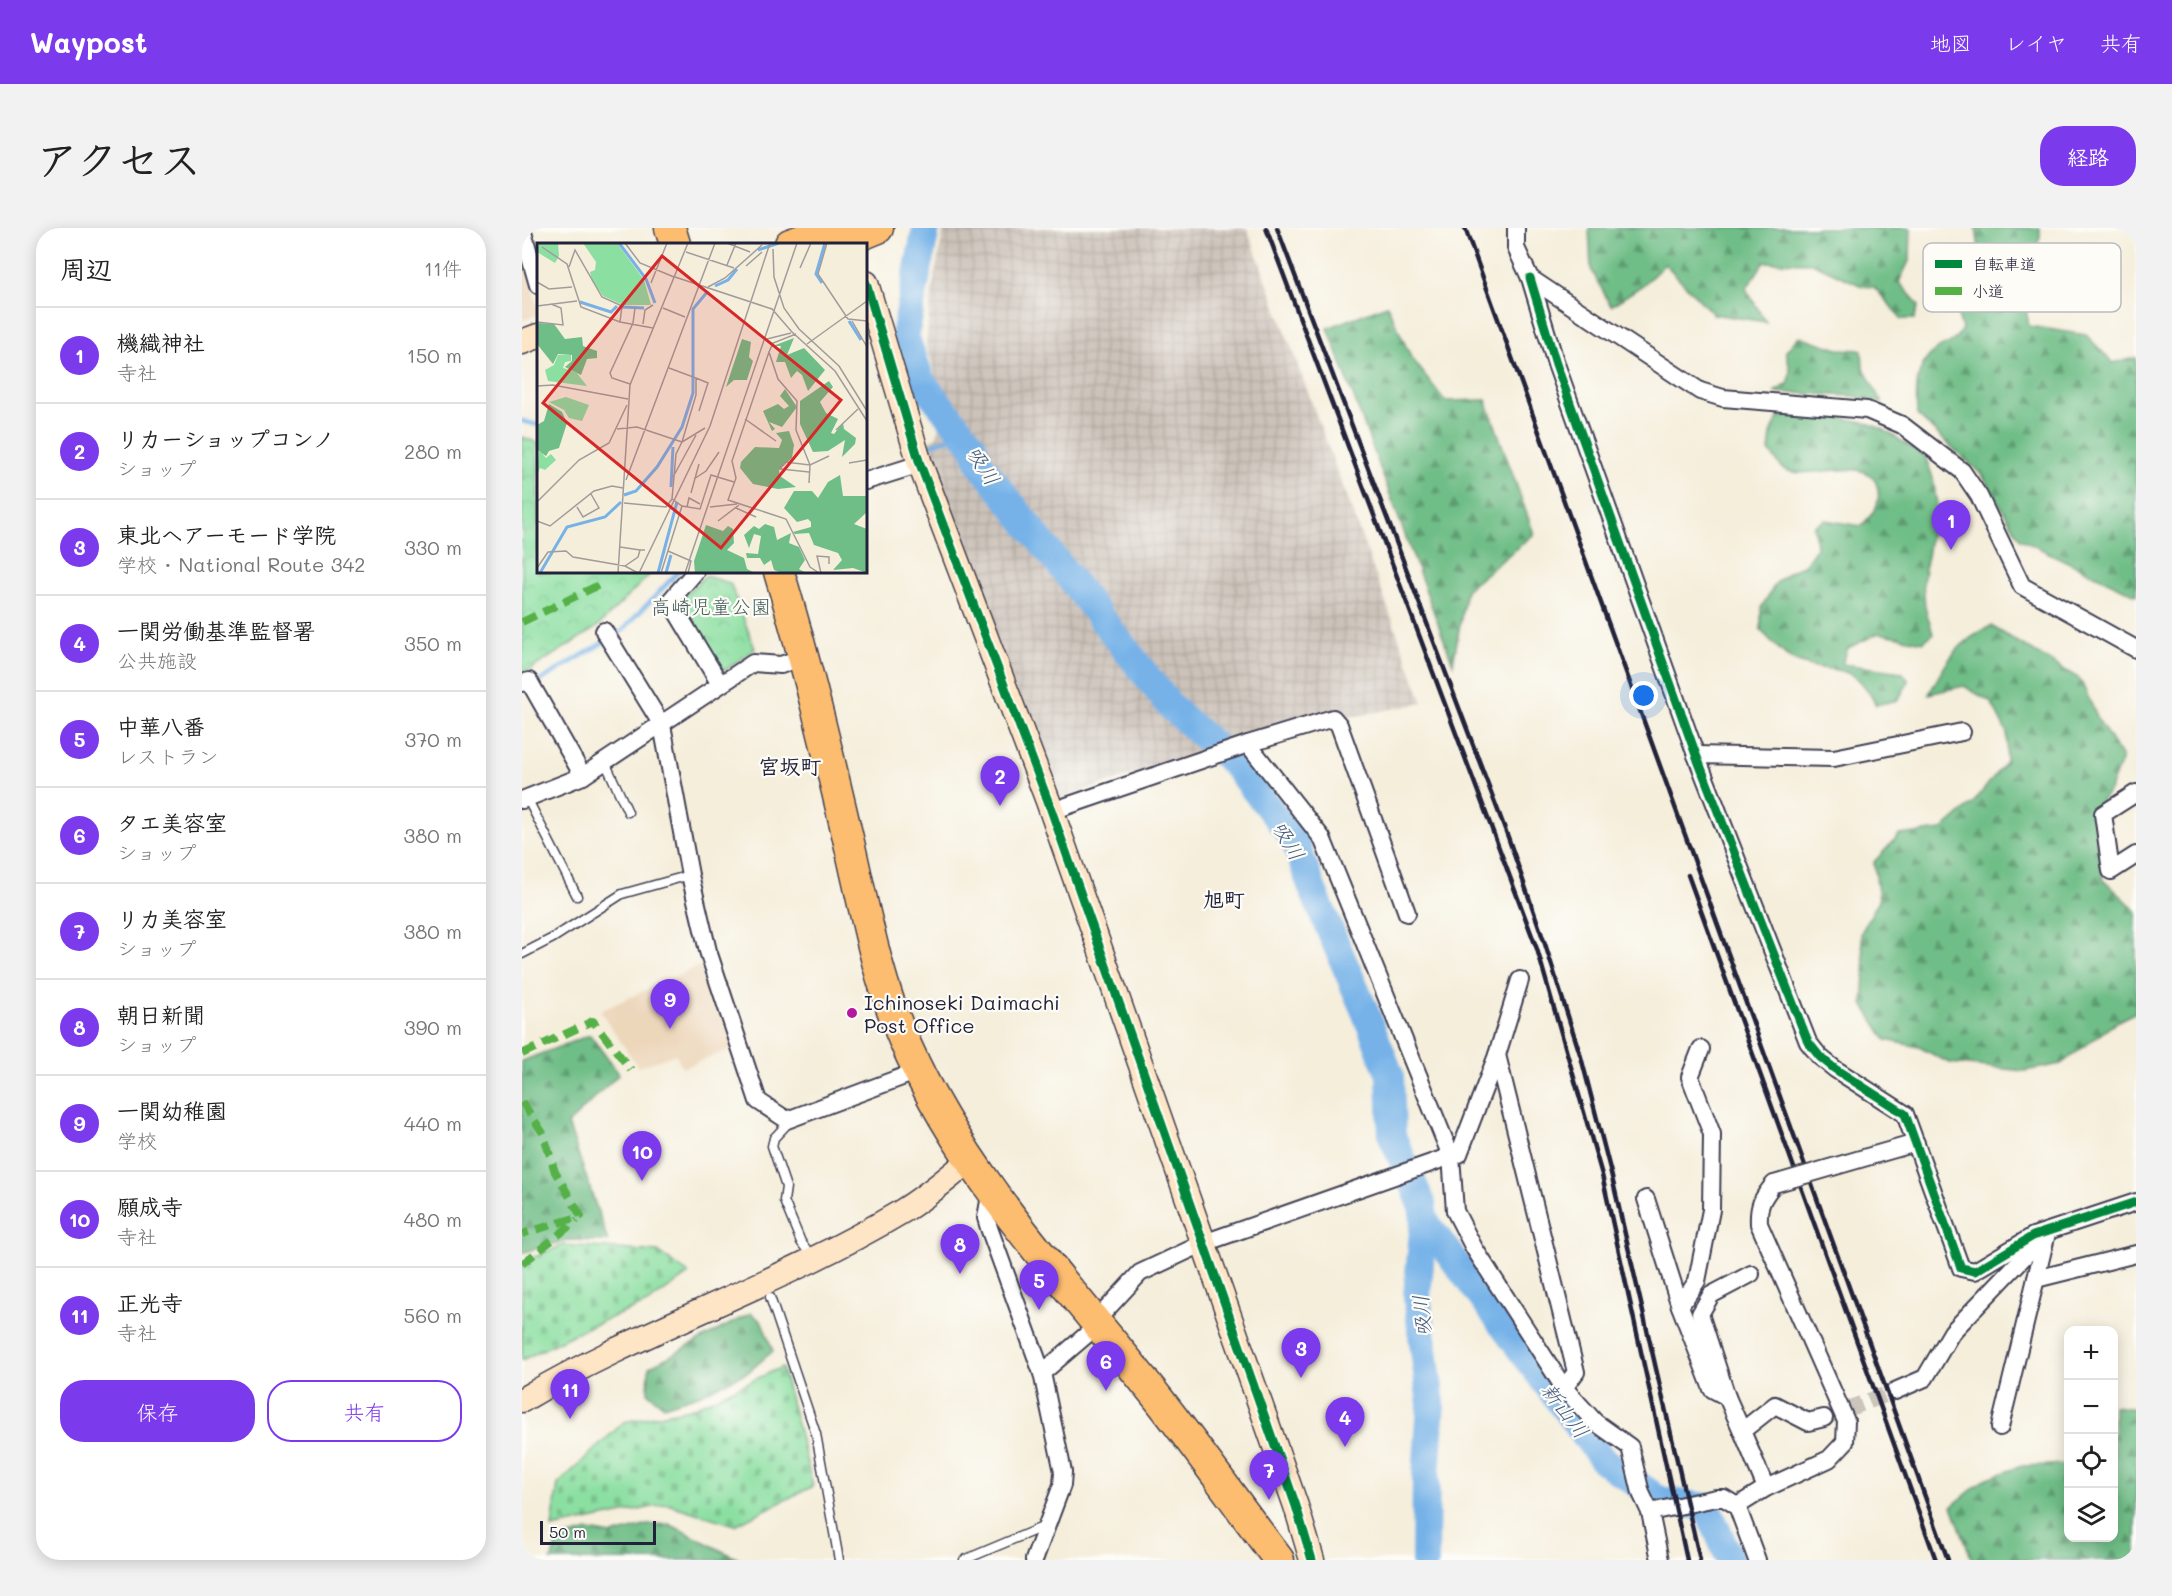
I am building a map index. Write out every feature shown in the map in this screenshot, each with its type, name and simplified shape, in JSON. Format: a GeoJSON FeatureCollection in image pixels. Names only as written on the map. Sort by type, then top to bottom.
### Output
{"type":"FeatureCollection","features":[{"type":"Feature","properties":{"kind":"highway"},"geometry":{"type":"LineString","coordinates":[[670,228],[675,243]]}},
{"type":"Feature","properties":{"kind":"highway"},"geometry":{"type":"LineString","coordinates":[[797,243],[852,235]]}},
{"type":"Feature","properties":{"kind":"highway"},"geometry":{"type":"LineString","coordinates":[[779,573],[805,656],[872,944],[893,1010],[918,1071],[970,1160],[991,1190],[1156,1397],[1279,1560]]}},
{"type":"Feature","properties":{"kind":"street"},"geometry":{"type":"LineString","coordinates":[[1516,228],[1516,248],[1530,278],[1556,364],[1696,755],[1808,1042],[1820,1057],[1835,1069],[1905,1114],[1961,1268],[1975,1271],[2033,1236],[2136,1202]]}},
{"type":"Feature","properties":{"kind":"street"},"geometry":{"type":"LineString","coordinates":[[522,230],[537,282]]}},
{"type":"Feature","properties":{"kind":"street"},"geometry":{"type":"LineString","coordinates":[[1530,278],[1700,392],[1724,398],[1867,410],[1902,425],[1962,471],[1979,496],[2022,586],[2136,649]]}},
{"type":"Feature","properties":{"kind":"street"},"geometry":{"type":"LineString","coordinates":[[867,286],[920,464],[1052,811],[1296,1506],[1312,1560]]}},
{"type":"Feature","properties":{"kind":"street"},"geometry":{"type":"LineString","coordinates":[[522,342],[537,336]]}},
{"type":"Feature","properties":{"kind":"street"},"geometry":{"type":"LineString","coordinates":[[867,481],[920,464]]}},
{"type":"Feature","properties":{"kind":"street"},"geometry":{"type":"LineString","coordinates":[[694,573],[670,601],[720,684]]}},
{"type":"Feature","properties":{"kind":"street"},"geometry":{"type":"LineString","coordinates":[[604,631],[662,724],[690,876],[708,951],[758,1101],[787,1120],[918,1071]]}},
{"type":"Feature","properties":{"kind":"street"},"geometry":{"type":"LineString","coordinates":[[525,799],[583,776],[753,663],[781,664],[805,656]]}},
{"type":"Feature","properties":{"kind":"street"},"geometry":{"type":"LineString","coordinates":[[522,683],[529,681],[583,776]]}},
{"type":"Feature","properties":{"kind":"street"},"geometry":{"type":"LineString","coordinates":[[1052,811],[1200,760],[1333,718],[1339,725],[1407,913]]}},
{"type":"Feature","properties":{"kind":"street"},"geometry":{"type":"LineString","coordinates":[[1696,755],[1834,758],[1962,732]]}},
{"type":"Feature","properties":{"kind":"street"},"geometry":{"type":"LineString","coordinates":[[1243,746],[1322,838],[1451,1156],[1455,1211],[1474,1248],[1564,1388],[1595,1422],[1630,1447],[1641,1493],[1655,1510],[1660,1560]]}},
{"type":"Feature","properties":{"kind":"street"},"geometry":{"type":"LineString","coordinates":[[2136,793],[2103,814],[2111,871],[2136,855]]}},
{"type":"Feature","properties":{"kind":"street"},"geometry":{"type":"LineString","coordinates":[[1042,1373],[1088,1334],[1140,1273],[1204,1243],[1460,1154],[1497,1055],[1520,980]]}},
{"type":"Feature","properties":{"kind":"street"},"geometry":{"type":"LineString","coordinates":[[1680,1306],[1697,1281],[1711,1210],[1712,1134],[1690,1077],[1701,1049]]}},
{"type":"Feature","properties":{"kind":"street"},"geometry":{"type":"LineString","coordinates":[[1497,1055],[1576,1372],[1564,1388]]}},
{"type":"Feature","properties":{"kind":"street"},"geometry":{"type":"LineString","coordinates":[[1737,1506],[1766,1488],[1829,1459],[1845,1442],[1846,1421],[1759,1224],[1758,1208],[1774,1184],[1916,1143]]}},
{"type":"Feature","properties":{"kind":"street"},"geometry":{"type":"LineString","coordinates":[[522,1400],[577,1368],[815,1260],[903,1211],[970,1160]]}},
{"type":"Feature","properties":{"kind":"street"},"geometry":{"type":"LineString","coordinates":[[991,1190],[986,1218],[1042,1373],[1063,1472],[1062,1485],[1034,1560]]}},
{"type":"Feature","properties":{"kind":"street"},"geometry":{"type":"LineString","coordinates":[[1646,1199],[1680,1306],[1712,1389],[1727,1397]]}},
{"type":"Feature","properties":{"kind":"street"},"geometry":{"type":"LineString","coordinates":[[2000,1427],[2047,1233]]}},
{"type":"Feature","properties":{"kind":"street"},"geometry":{"type":"LineString","coordinates":[[1895,1391],[1925,1378],[1952,1332],[2047,1233]]}},
{"type":"Feature","properties":{"kind":"street"},"geometry":{"type":"LineString","coordinates":[[2036,1279],[2136,1254]]}},
{"type":"Feature","properties":{"kind":"street"},"geometry":{"type":"LineString","coordinates":[[1751,1274],[1711,1295],[1700,1314],[1727,1397],[1766,1488]]}},
{"type":"Feature","properties":{"kind":"street"},"geometry":{"type":"LineString","coordinates":[[1742,1431],[1775,1405],[1808,1422],[1824,1418]]}},
{"type":"Feature","properties":{"kind":"street"},"geometry":{"type":"LineString","coordinates":[[1655,1510],[1707,1499],[1724,1498],[1737,1506],[1757,1560]]}},
{"type":"Feature","properties":{"kind":"lane"},"geometry":{"type":"LineString","coordinates":[[605,762],[628,812]]}},
{"type":"Feature","properties":{"kind":"lane"},"geometry":{"type":"LineString","coordinates":[[525,799],[577,896]]}},
{"type":"Feature","properties":{"kind":"lane"},"geometry":{"type":"LineString","coordinates":[[522,954],[554,938],[622,894],[690,876]]}},
{"type":"Feature","properties":{"kind":"lane"},"geometry":{"type":"LineString","coordinates":[[793,1117],[774,1138],[772,1146],[786,1187],[784,1201],[801,1242],[815,1260]]}},
{"type":"Feature","properties":{"kind":"lane"},"geometry":{"type":"LineString","coordinates":[[770,1297],[816,1434],[839,1560]]}},
{"type":"Feature","properties":{"kind":"lane"},"geometry":{"type":"LineString","coordinates":[[964,1560],[1048,1525]]}},
{"type":"Feature","properties":{"kind":"shaded area"},"geometry":{"type":"Polygon","coordinates":[[[944,228],[1247,228],[1423,703],[1252,736],[1056,800],[923,443],[936,438],[941,423],[939,389],[926,345],[932,290],[944,228]]]}},
{"type":"Feature","properties":{"kind":"shaded area"},"geometry":{"type":"Polygon","coordinates":[[[522,253],[537,305],[537,315],[522,320],[522,253]]]}},
{"type":"Feature","properties":{"kind":"shaded area"},"geometry":{"type":"Polygon","coordinates":[[[705,963],[734,1048],[682,1068],[676,1054],[638,1067],[600,1011],[705,963]]]}},
{"type":"Feature","properties":{"kind":"green space"},"geometry":{"type":"Polygon","coordinates":[[[1589,228],[1911,228],[1910,259],[1899,282],[1919,305],[1914,319],[1902,319],[1874,287],[1862,286],[1812,263],[1764,262],[1746,289],[1766,322],[1713,314],[1665,264],[1643,285],[1611,306],[1591,269],[1589,228]]]}},
{"type":"Feature","properties":{"kind":"green space"},"geometry":{"type":"Polygon","coordinates":[[[1976,228],[2040,228],[2038,243],[1978,243],[1976,228]]]}},
{"type":"Feature","properties":{"kind":"green space"},"geometry":{"type":"Polygon","coordinates":[[[1387,305],[1411,357],[1445,401],[1486,400],[1534,534],[1466,590],[1453,664],[1328,328],[1387,305]]]}},
{"type":"Feature","properties":{"kind":"green space"},"geometry":{"type":"Polygon","coordinates":[[[1957,312],[2026,312],[2029,326],[2086,335],[2113,363],[2136,358],[2136,595],[2020,539],[1983,476],[1917,415],[1917,389],[1922,366],[1933,352],[1952,342],[1962,329],[1957,312]]]}},
{"type":"Feature","properties":{"kind":"green space"},"geometry":{"type":"Polygon","coordinates":[[[1799,336],[1838,349],[1862,350],[1863,367],[1882,403],[1854,396],[1774,392],[1789,383],[1790,370],[1786,351],[1799,336]]]}},
{"type":"Feature","properties":{"kind":"green space"},"geometry":{"type":"Polygon","coordinates":[[[1780,413],[1815,420],[1837,417],[1864,422],[1883,429],[1925,456],[1933,478],[1938,511],[1930,537],[1923,582],[1925,607],[1933,634],[1923,642],[1879,633],[1848,648],[1842,664],[1902,672],[1909,681],[1898,700],[1876,705],[1858,679],[1840,670],[1819,668],[1793,660],[1761,631],[1761,608],[1776,583],[1805,564],[1816,548],[1814,526],[1825,520],[1861,526],[1874,510],[1879,496],[1873,478],[1864,472],[1851,469],[1807,473],[1782,468],[1769,451],[1771,434],[1780,413]]]}},
{"type":"Feature","properties":{"kind":"green space"},"geometry":{"type":"Polygon","coordinates":[[[522,437],[537,443],[537,573],[651,573],[597,627],[522,675],[522,437]]]}},
{"type":"Feature","properties":{"kind":"green space","name":"高崎児童公園"},"geometry":{"type":"Polygon","coordinates":[[[705,576],[730,583],[755,649],[725,670],[715,664],[682,605],[681,599],[705,576]]]}},
{"type":"Feature","properties":{"kind":"green space"},"geometry":{"type":"Polygon","coordinates":[[[1991,626],[2080,679],[2099,721],[2122,758],[2110,789],[2093,814],[2103,879],[2136,910],[2136,1012],[2118,1021],[2061,1064],[2024,1071],[1949,1063],[1919,1047],[1886,1040],[1863,1004],[1865,973],[1861,933],[1879,900],[1874,862],[1899,835],[1942,830],[1974,802],[2006,761],[2007,733],[1991,702],[1964,686],[1929,694],[1941,671],[1961,646],[1991,626]]]}},
{"type":"Feature","properties":{"kind":"green space"},"geometry":{"type":"Polygon","coordinates":[[[590,1035],[619,1074],[568,1124],[608,1241],[567,1240],[522,1253],[522,1061],[590,1035]]]}},
{"type":"Feature","properties":{"kind":"green space"},"geometry":{"type":"Polygon","coordinates":[[[563,1245],[658,1252],[689,1274],[647,1303],[586,1328],[522,1360],[522,1262],[563,1245]]]}},
{"type":"Feature","properties":{"kind":"green space"},"geometry":{"type":"Polygon","coordinates":[[[751,1313],[762,1322],[773,1351],[748,1372],[701,1394],[664,1406],[648,1393],[649,1367],[751,1313]]]}},
{"type":"Feature","properties":{"kind":"green space"},"geometry":{"type":"Polygon","coordinates":[[[782,1367],[813,1486],[735,1525],[667,1504],[552,1528],[558,1484],[624,1422],[690,1409],[782,1367]]]}},
{"type":"Feature","properties":{"kind":"green space"},"geometry":{"type":"Polygon","coordinates":[[[2118,1407],[2136,1409],[2136,1560],[1972,1560],[1952,1506],[1985,1479],[2022,1466],[2064,1464],[2064,1542],[2118,1542],[2118,1407]]]}},
{"type":"Feature","properties":{"kind":"green space"},"geometry":{"type":"Polygon","coordinates":[[[669,1524],[740,1560],[551,1560],[559,1539],[589,1531],[612,1535],[648,1525],[669,1524]]]}},
{"type":"Feature","properties":{"kind":"waterway","name":"吸川"},"geometry":{"type":"LineString","coordinates":[[926,228],[905,336],[922,382],[973,446],[980,464],[1171,707],[1232,762],[1294,839],[1390,1075],[1392,1136],[1422,1204],[1424,1220],[1417,1296],[1431,1404],[1426,1476],[1425,1560]]}},
{"type":"Feature","properties":{"kind":"waterway"},"geometry":{"type":"LineString","coordinates":[[522,421],[537,425]]}},
{"type":"Feature","properties":{"kind":"waterway"},"geometry":{"type":"LineString","coordinates":[[927,446],[947,439],[957,425]]}},
{"type":"Feature","properties":{"kind":"waterway"},"geometry":{"type":"LineString","coordinates":[[535,684],[622,631],[677,573]]}},
{"type":"Feature","properties":{"kind":"waterway","name":"新山川"},"geometry":{"type":"LineString","coordinates":[[1424,1220],[1603,1460],[1660,1500],[1707,1507],[1730,1560]]}},
{"type":"Feature","properties":{"kind":"tunnel"},"geometry":{"type":"LineString","coordinates":[[1824,1418],[1895,1391]]}},
{"type":"Feature","properties":{"kind":"railway"},"geometry":{"type":"LineString","coordinates":[[1266,228],[1537,949],[1602,1175],[1687,1560]]}},
{"type":"Feature","properties":{"kind":"railway"},"geometry":{"type":"LineString","coordinates":[[1277,228],[1508,837],[1581,1057],[1611,1173],[1700,1560]]}},
{"type":"Feature","properties":{"kind":"railway"},"geometry":{"type":"LineString","coordinates":[[1465,228],[1948,1560]]}},
{"type":"Feature","properties":{"kind":"railway"},"geometry":{"type":"LineString","coordinates":[[1688,875],[1936,1560]]}},
{"type":"Feature","properties":{"kind":"marked path"},"geometry":{"type":"LineString","coordinates":[[522,622],[603,583]]}},
{"type":"Feature","properties":{"kind":"marked path"},"geometry":{"type":"LineString","coordinates":[[522,1054],[593,1021],[631,1070]]}},
{"type":"Feature","properties":{"kind":"marked path"},"geometry":{"type":"LineString","coordinates":[[522,1102],[543,1133],[555,1172],[581,1216],[522,1234]]}},
{"type":"Feature","properties":{"kind":"marked path"},"geometry":{"type":"LineString","coordinates":[[522,1264],[577,1220]]}},
{"type":"Feature","properties":{"kind":"cycle path"},"geometry":{"type":"LineString","coordinates":[[1530,278],[1556,364],[1696,755],[1808,1042],[1820,1057],[1835,1069],[1905,1114],[1961,1268],[1975,1271],[2033,1236],[2136,1202]]}},
{"type":"Feature","properties":{"kind":"cycle path"},"geometry":{"type":"LineString","coordinates":[[867,286],[920,464],[1048,801],[1296,1506],[1312,1560]]}},
{"type":"Feature","properties":{"kind":"place","name":"機織神社"},"geometry":{"type":"Point","coordinates":[1951,550]}},
{"type":"Feature","properties":{"kind":"place","name":"リカーショップコンノ"},"geometry":{"type":"Point","coordinates":[1000,806]}},
{"type":"Feature","properties":{"kind":"place","name":"Ichinoseki Daimachi Post Office"},"geometry":{"type":"Point","coordinates":[852,1013]}},
{"type":"Feature","properties":{"kind":"place","name":"一関幼稚園"},"geometry":{"type":"Point","coordinates":[670,1029]}},
{"type":"Feature","properties":{"kind":"place","name":"願成寺"},"geometry":{"type":"Point","coordinates":[642,1181]}},
{"type":"Feature","properties":{"kind":"place","name":"朝日新聞"},"geometry":{"type":"Point","coordinates":[960,1274]}},
{"type":"Feature","properties":{"kind":"place","name":"中華八番"},"geometry":{"type":"Point","coordinates":[1039,1310]}},
{"type":"Feature","properties":{"kind":"place","name":"東北ヘアーモード学院"},"geometry":{"type":"Point","coordinates":[1301,1378]}},
{"type":"Feature","properties":{"kind":"place","name":"タエ美容室"},"geometry":{"type":"Point","coordinates":[1106,1391]}},
{"type":"Feature","properties":{"kind":"place","name":"正光寺"},"geometry":{"type":"Point","coordinates":[570,1419]}},
{"type":"Feature","properties":{"kind":"place","name":"一関労働基準監督署"},"geometry":{"type":"Point","coordinates":[1345,1447]}},
{"type":"Feature","properties":{"kind":"place","name":"リカ美容室"},"geometry":{"type":"Point","coordinates":[1269,1500]}},
{"type":"Feature","properties":{"kind":"district","name":"宮坂町"},"geometry":{"type":"Point","coordinates":[790,765]}},
{"type":"Feature","properties":{"kind":"district","name":"旭町"},"geometry":{"type":"Point","coordinates":[1224,898]}}]}
